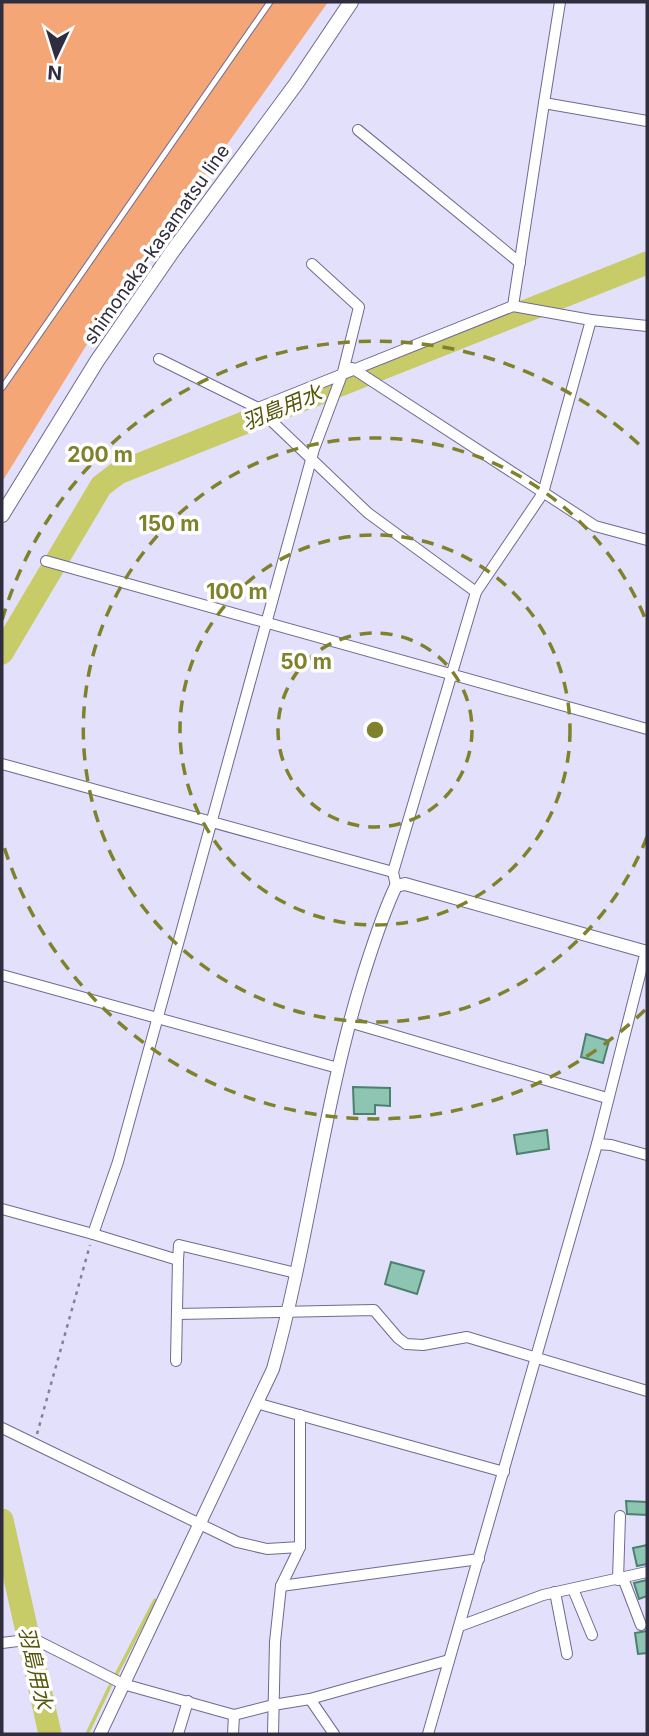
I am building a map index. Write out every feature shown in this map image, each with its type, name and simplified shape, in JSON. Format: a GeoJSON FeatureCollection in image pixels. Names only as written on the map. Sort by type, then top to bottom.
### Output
{"type":"FeatureCollection","features":[{"type":"Feature","properties":{"kind":"main road","name":"shimonaka-kasamatsu line"},"geometry":{"type":"LineString","coordinates":[[2,515],[105,350],[172,252],[296,84],[351,2]]}},
{"type":"Feature","properties":{"kind":"street"},"geometry":{"type":"LineString","coordinates":[[513,306],[560,2]]}},
{"type":"Feature","properties":{"kind":"street"},"geometry":{"type":"LineString","coordinates":[[544,103],[647,121]]}},
{"type":"Feature","properties":{"kind":"street"},"geometry":{"type":"LineString","coordinates":[[359,130],[520,263]]}},
{"type":"Feature","properties":{"kind":"street"},"geometry":{"type":"LineString","coordinates":[[93,1234],[118,1162],[311,460],[334,396],[348,371],[359,307],[312,264]]}},
{"type":"Feature","properties":{"kind":"street"},"geometry":{"type":"LineString","coordinates":[[258,408],[513,306],[591,320],[647,326]]}},
{"type":"Feature","properties":{"kind":"street"},"geometry":{"type":"LineString","coordinates":[[100,1734],[273,1370],[288,1312],[349,1022],[383,912],[396,886],[393,872],[475,592],[543,493],[591,320]]}},
{"type":"Feature","properties":{"kind":"street"},"geometry":{"type":"LineString","coordinates":[[159,359],[258,408],[368,513],[475,592]]}},
{"type":"Feature","properties":{"kind":"street"},"geometry":{"type":"LineString","coordinates":[[348,371],[368,378],[594,526],[647,540]]}},
{"type":"Feature","properties":{"kind":"street"},"geometry":{"type":"LineString","coordinates":[[46,561],[647,729]]}},
{"type":"Feature","properties":{"kind":"street"},"geometry":{"type":"LineString","coordinates":[[2,764],[393,872]]}},
{"type":"Feature","properties":{"kind":"street"},"geometry":{"type":"LineString","coordinates":[[396,886],[405,884],[647,950],[597,1143],[428,1734]]}},
{"type":"Feature","properties":{"kind":"street"},"geometry":{"type":"LineString","coordinates":[[2,975],[338,1069]]}},
{"type":"Feature","properties":{"kind":"street"},"geometry":{"type":"LineString","coordinates":[[349,1022],[607,1098]]}},
{"type":"Feature","properties":{"kind":"street"},"geometry":{"type":"LineString","coordinates":[[597,1143],[611,1144],[647,1155]]}},
{"type":"Feature","properties":{"kind":"street"},"geometry":{"type":"LineString","coordinates":[[2,1209],[178,1260]]}},
{"type":"Feature","properties":{"kind":"street"},"geometry":{"type":"LineString","coordinates":[[176,1361],[179,1245],[296,1273]]}},
{"type":"Feature","properties":{"kind":"street"},"geometry":{"type":"LineString","coordinates":[[177,1314],[374,1310],[398,1338],[407,1344],[423,1345],[467,1337],[536,1360],[647,1391]]}},
{"type":"Feature","properties":{"kind":"street"},"geometry":{"type":"LineString","coordinates":[[256,1403],[504,1472]]}},
{"type":"Feature","properties":{"kind":"street"},"geometry":{"type":"LineString","coordinates":[[273,1734],[275,1642],[281,1586],[300,1547],[300,1415]]}},
{"type":"Feature","properties":{"kind":"street"},"geometry":{"type":"LineString","coordinates":[[2,1428],[237,1542],[267,1549],[300,1547]]}},
{"type":"Feature","properties":{"kind":"street"},"geometry":{"type":"LineString","coordinates":[[620,1516],[621,1579],[641,1625]]}},
{"type":"Feature","properties":{"kind":"street"},"geometry":{"type":"LineString","coordinates":[[281,1586],[479,1559]]}},
{"type":"Feature","properties":{"kind":"street"},"geometry":{"type":"LineString","coordinates":[[460,1626],[555,1592],[647,1572]]}},
{"type":"Feature","properties":{"kind":"street"},"geometry":{"type":"LineString","coordinates":[[573,1589],[592,1635]]}},
{"type":"Feature","properties":{"kind":"street"},"geometry":{"type":"LineString","coordinates":[[555,1592],[567,1654]]}},
{"type":"Feature","properties":{"kind":"street"},"geometry":{"type":"LineString","coordinates":[[2,1643],[34,1639],[123,1684],[234,1715],[310,1699],[449,1660]]}},
{"type":"Feature","properties":{"kind":"street"},"geometry":{"type":"LineString","coordinates":[[310,1699],[334,1734]]}},
{"type":"Feature","properties":{"kind":"street"},"geometry":{"type":"LineString","coordinates":[[178,1734],[188,1702]]}},
{"type":"Feature","properties":{"kind":"street"},"geometry":{"type":"LineString","coordinates":[[233,1734],[234,1715]]}},
{"type":"Feature","properties":{"kind":"lane"},"geometry":{"type":"LineString","coordinates":[[2,388],[270,2]]}},
{"type":"Feature","properties":{"kind":"path"},"geometry":{"type":"LineString","coordinates":[[34,1444],[93,1234]]}},
{"type":"Feature","properties":{"kind":"shaded area"},"geometry":{"type":"Polygon","coordinates":[[[2,2],[328,2],[97,328],[2,482],[2,2]]]}},
{"type":"Feature","properties":{"kind":"building"},"geometry":{"type":"Polygon","coordinates":[[[586,1034],[609,1041],[603,1063],[581,1057],[586,1034]]]}},
{"type":"Feature","properties":{"kind":"building"},"geometry":{"type":"Polygon","coordinates":[[[353,1087],[390,1088],[390,1106],[375,1105],[375,1114],[354,1114],[353,1087]]]}},
{"type":"Feature","properties":{"kind":"building"},"geometry":{"type":"Polygon","coordinates":[[[547,1130],[549,1149],[517,1154],[514,1135],[547,1130]]]}},
{"type":"Feature","properties":{"kind":"building"},"geometry":{"type":"Polygon","coordinates":[[[391,1262],[424,1271],[417,1294],[385,1284],[391,1262]]]}},
{"type":"Feature","properties":{"kind":"building"},"geometry":{"type":"Polygon","coordinates":[[[626,1501],[647,1502],[647,1515],[627,1514],[626,1501]]]}},
{"type":"Feature","properties":{"kind":"building"},"geometry":{"type":"Polygon","coordinates":[[[647,1545],[647,1564],[637,1566],[633,1548],[647,1545]]]}},
{"type":"Feature","properties":{"kind":"building"},"geometry":{"type":"Polygon","coordinates":[[[647,1580],[647,1596],[639,1599],[634,1583],[647,1580]]]}},
{"type":"Feature","properties":{"kind":"building"},"geometry":{"type":"Polygon","coordinates":[[[647,1631],[647,1653],[638,1654],[635,1633],[647,1631]]]}},
{"type":"Feature","properties":{"kind":"waterway","name":"羽島用水"},"geometry":{"type":"LineString","coordinates":[[2,653],[101,486],[118,473],[647,263]]}},
{"type":"Feature","properties":{"kind":"waterway","name":"羽島用水"},"geometry":{"type":"LineString","coordinates":[[2,1520],[50,1734]]}},
{"type":"Feature","properties":{"kind":"waterway"},"geometry":{"type":"LineString","coordinates":[[116,1675],[155,1600]]}},
{"type":"Feature","properties":{"kind":"waterway"},"geometry":{"type":"LineString","coordinates":[[87,1734],[110,1686]]}}]}
